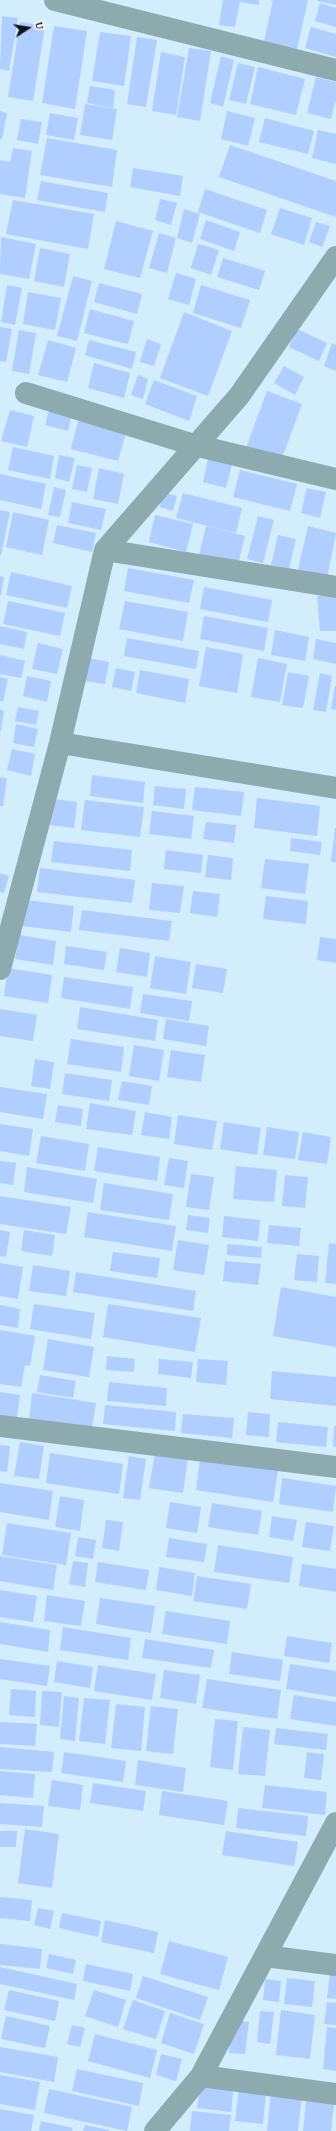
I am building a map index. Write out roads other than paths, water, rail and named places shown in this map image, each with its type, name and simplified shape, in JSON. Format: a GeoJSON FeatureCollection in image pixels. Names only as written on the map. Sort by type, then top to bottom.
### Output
{"type":"FeatureCollection","features":[{"type":"Feature","properties":{"kind":"street"},"geometry":{"type":"LineString","coordinates":[[55,0],[336,70]]}},
{"type":"Feature","properties":{"kind":"street"},"geometry":{"type":"LineString","coordinates":[[0,969],[60,743],[105,550],[194,445],[216,423],[239,396],[336,256]]}},
{"type":"Feature","properties":{"kind":"street"},"geometry":{"type":"LineString","coordinates":[[26,393],[194,445],[336,479]]}},
{"type":"Feature","properties":{"kind":"street"},"geometry":{"type":"LineString","coordinates":[[105,550],[336,587]]}},
{"type":"Feature","properties":{"kind":"street"},"geometry":{"type":"LineString","coordinates":[[60,743],[336,788]]}},
{"type":"Feature","properties":{"kind":"street"},"geometry":{"type":"LineString","coordinates":[[0,1426],[336,1467]]}},
{"type":"Feature","properties":{"kind":"street"},"geometry":{"type":"LineString","coordinates":[[155,2131],[201,2076],[336,1823]]}},
{"type":"Feature","properties":{"kind":"street"},"geometry":{"type":"LineString","coordinates":[[265,1956],[336,1965]]}},
{"type":"Feature","properties":{"kind":"street"},"geometry":{"type":"LineString","coordinates":[[201,2076],[336,2094]]}}]}
